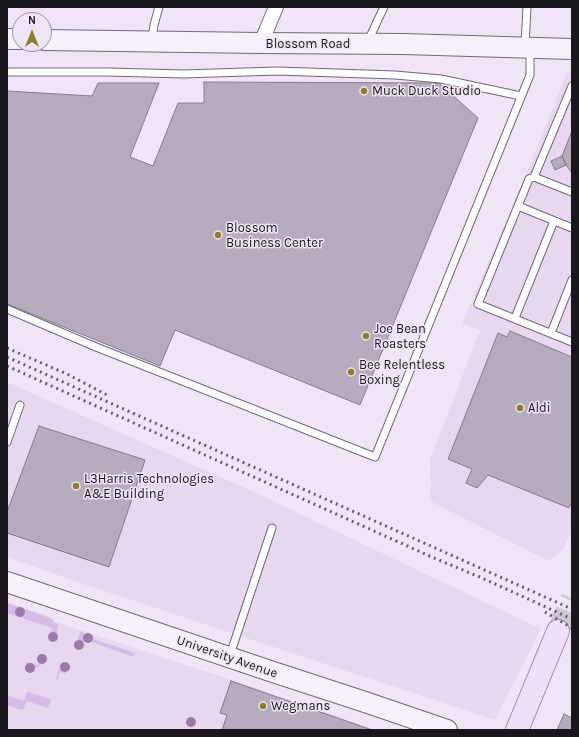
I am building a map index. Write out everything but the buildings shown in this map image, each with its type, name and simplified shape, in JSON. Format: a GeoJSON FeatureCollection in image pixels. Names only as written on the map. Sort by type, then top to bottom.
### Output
{"type":"FeatureCollection","features":[{"type":"Feature","properties":{"kind":"main road"},"geometry":{"type":"LineString","coordinates":[[517,730],[558,631]]}},
{"type":"Feature","properties":{"kind":"street"},"geometry":{"type":"LineString","coordinates":[[261,43],[276,7]]}},
{"type":"Feature","properties":{"kind":"street","name":"Blossom Road"},"geometry":{"type":"LineString","coordinates":[[52,40],[367,44],[572,49]]}},
{"type":"Feature","properties":{"kind":"street","name":"University Avenue"},"geometry":{"type":"LineString","coordinates":[[7,582],[229,658],[447,730]]}},
{"type":"Feature","properties":{"kind":"lane"},"geometry":{"type":"LineString","coordinates":[[152,42],[154,25],[159,7]]}},
{"type":"Feature","properties":{"kind":"lane"},"geometry":{"type":"LineString","coordinates":[[367,44],[384,7]]}},
{"type":"Feature","properties":{"kind":"lane"},"geometry":{"type":"LineString","coordinates":[[7,309],[96,347],[375,457],[530,75],[527,7]]}},
{"type":"Feature","properties":{"kind":"lane"},"geometry":{"type":"LineString","coordinates":[[7,72],[184,74],[277,71],[395,75],[441,79],[521,96]]}},
{"type":"Feature","properties":{"kind":"lane"},"geometry":{"type":"LineString","coordinates":[[572,86],[534,177],[530,179],[518,206],[478,304],[572,342]]}},
{"type":"Feature","properties":{"kind":"lane"},"geometry":{"type":"LineString","coordinates":[[534,177],[572,192]]}},
{"type":"Feature","properties":{"kind":"lane"},"geometry":{"type":"LineString","coordinates":[[518,206],[572,228]]}},
{"type":"Feature","properties":{"kind":"lane"},"geometry":{"type":"LineString","coordinates":[[515,318],[554,221]]}},
{"type":"Feature","properties":{"kind":"lane"},"geometry":{"type":"LineString","coordinates":[[551,333],[572,280]]}},
{"type":"Feature","properties":{"kind":"lane"},"geometry":{"type":"LineString","coordinates":[[7,442],[20,405]]}},
{"type":"Feature","properties":{"kind":"lane"},"geometry":{"type":"LineString","coordinates":[[229,658],[272,528]]}},
{"type":"Feature","properties":{"kind":"shaded area"},"geometry":{"type":"Polygon","coordinates":[[[567,73],[572,73],[572,529],[564,548],[549,561],[430,501],[430,460],[480,330],[462,324],[567,73]]]}},
{"type":"Feature","properties":{"kind":"shaded area"},"geometry":{"type":"Polygon","coordinates":[[[7,382],[254,492],[541,629],[495,720],[86,585],[7,557],[7,382]]]}},
{"type":"Feature","properties":{"kind":"shaded area"},"geometry":{"type":"Polygon","coordinates":[[[7,602],[51,617],[55,622],[229,679],[377,730],[7,730],[7,602]]]}},
{"type":"Feature","properties":{"kind":"shaded area"},"geometry":{"type":"Polygon","coordinates":[[[7,603],[50,618],[54,623],[59,624],[55,638],[53,639],[50,636],[52,628],[7,613],[7,603]]]}},
{"type":"Feature","properties":{"kind":"shaded area"},"geometry":{"type":"Polygon","coordinates":[[[82,631],[84,634],[94,637],[91,637],[89,641],[84,640],[81,648],[77,648],[76,644],[82,631]]]}},
{"type":"Feature","properties":{"kind":"shaded area"},"geometry":{"type":"Polygon","coordinates":[[[93,639],[135,653],[133,657],[92,642],[93,639]]]}},
{"type":"Feature","properties":{"kind":"shaded area"},"geometry":{"type":"Polygon","coordinates":[[[42,656],[45,659],[40,666],[30,672],[26,670],[25,666],[27,662],[38,665],[42,656]]]}},
{"type":"Feature","properties":{"kind":"shaded area"},"geometry":{"type":"Polygon","coordinates":[[[62,664],[66,664],[68,667],[66,674],[60,672],[56,681],[58,671],[62,664]]]}},
{"type":"Feature","properties":{"kind":"shaded area"},"geometry":{"type":"Polygon","coordinates":[[[29,692],[50,699],[51,701],[48,708],[27,701],[22,710],[7,705],[7,695],[24,701],[26,693],[29,692]]]}},
{"type":"Feature","properties":{"kind":"tunnel"},"geometry":{"type":"LineString","coordinates":[[558,631],[572,598]]}},
{"type":"Feature","properties":{"kind":"railway"},"geometry":{"type":"LineString","coordinates":[[7,348],[67,374],[109,396]]}},
{"type":"Feature","properties":{"kind":"railway"},"geometry":{"type":"LineString","coordinates":[[7,357],[572,609]]}},
{"type":"Feature","properties":{"kind":"railway"},"geometry":{"type":"LineString","coordinates":[[7,366],[572,619]]}},
{"type":"Feature","properties":{"kind":"railway"},"geometry":{"type":"LineString","coordinates":[[545,612],[572,628]]}},
{"type":"Feature","properties":{"kind":"place","name":"Muck Duck Studio"},"geometry":{"type":"Point","coordinates":[364,91]}},
{"type":"Feature","properties":{"kind":"place","name":"Blossom Business Center"},"geometry":{"type":"Point","coordinates":[218,235]}},
{"type":"Feature","properties":{"kind":"place","name":"Joe Bean Roasters"},"geometry":{"type":"Point","coordinates":[366,336]}},
{"type":"Feature","properties":{"kind":"place","name":"Bee Relentless Boxing"},"geometry":{"type":"Point","coordinates":[351,372]}},
{"type":"Feature","properties":{"kind":"place","name":"Aldi"},"geometry":{"type":"Point","coordinates":[520,408]}},
{"type":"Feature","properties":{"kind":"place","name":"L3Harris Technologies A&E Building"},"geometry":{"type":"Point","coordinates":[76,486]}},
{"type":"Feature","properties":{"kind":"place","name":"Wegmans"},"geometry":{"type":"Point","coordinates":[263,706]}}]}
